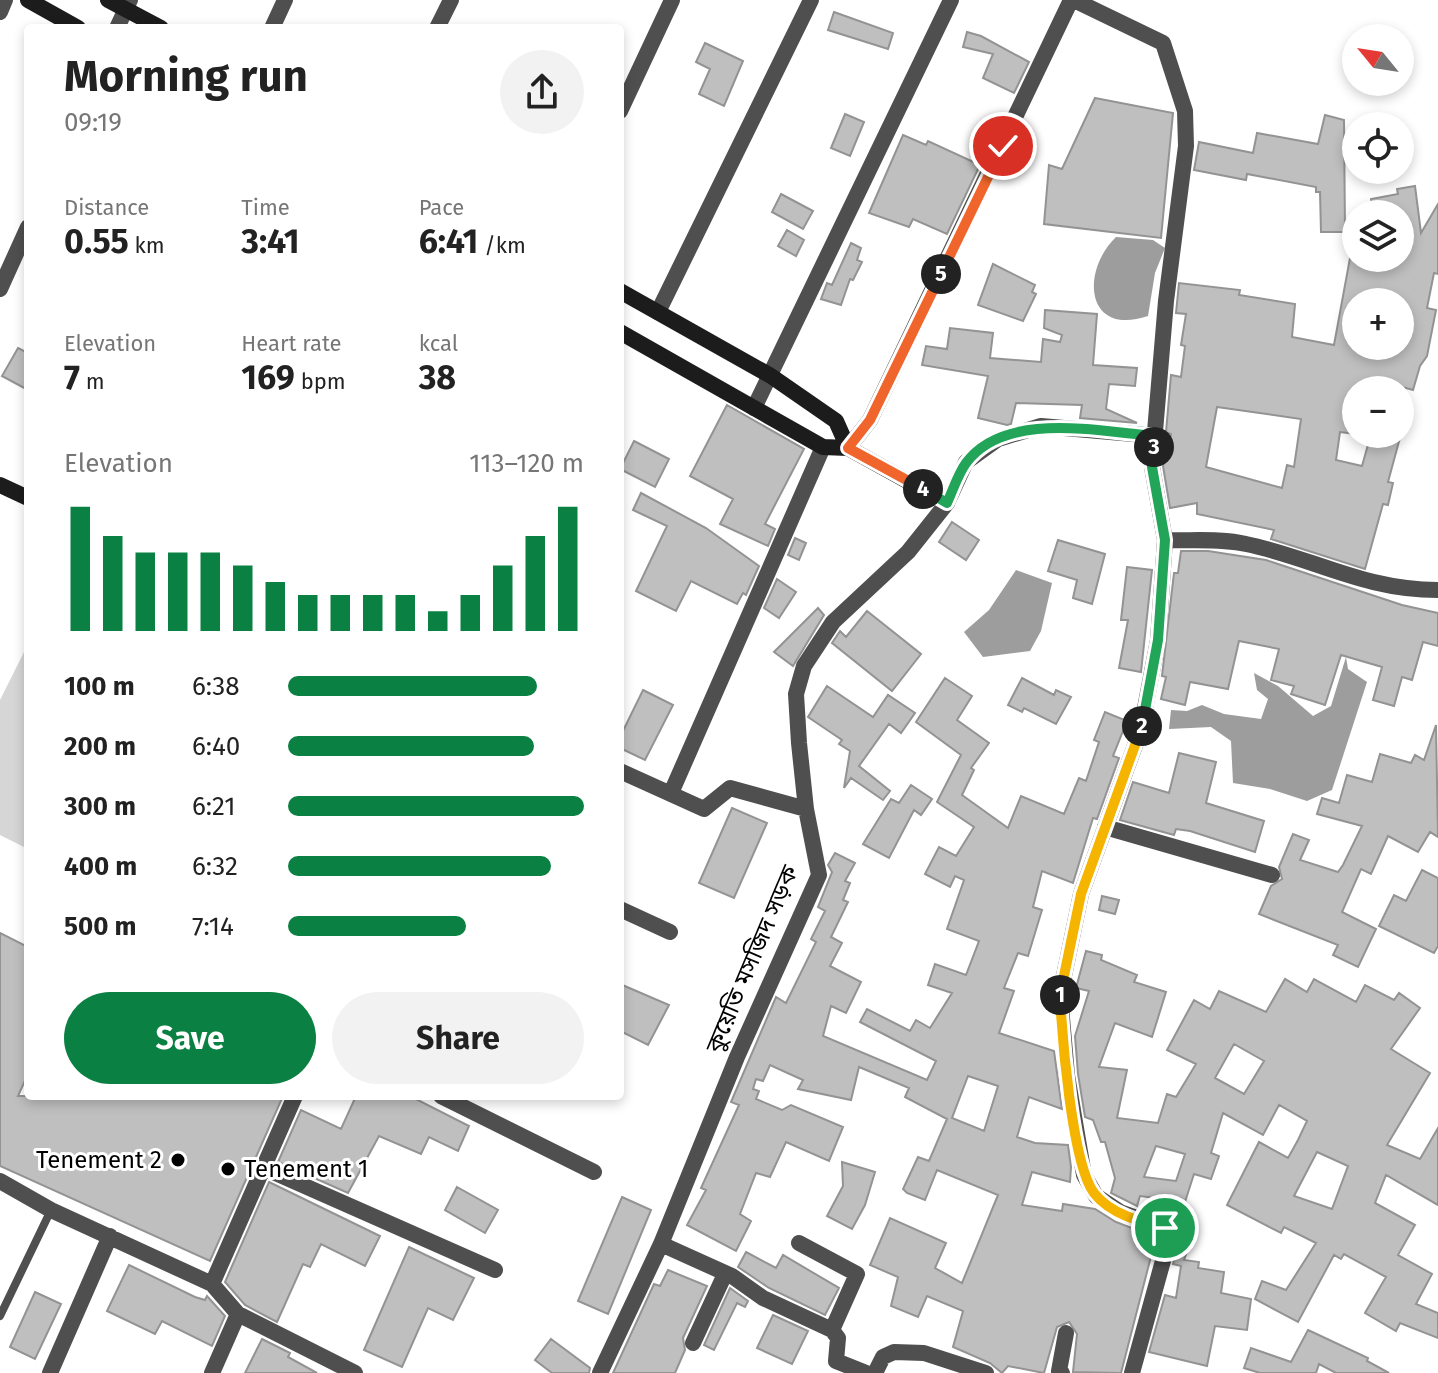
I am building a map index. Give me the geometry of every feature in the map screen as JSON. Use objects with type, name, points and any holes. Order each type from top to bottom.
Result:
[{"type":"street","points":[[0,12],[5,0]]},
{"type":"street","points":[[28,0],[71,24]]},
{"type":"street","points":[[108,0],[128,5],[155,24]]},
{"type":"street","points":[[274,24],[285,0]]},
{"type":"street","points":[[439,24],[451,0]]},
{"type":"street","points":[[624,102],[672,0]]},
{"type":"street","points":[[658,312],[811,0]]},
{"type":"street","points":[[754,408],[951,0]]},
{"type":"street","points":[[848,448],[870,420],[1072,0],[1163,43],[1185,111],[1186,146],[1166,301],[1152,467],[1165,540],[1158,640],[1148,704],[1075,917],[1060,1008],[1084,1175],[1096,1196],[1134,1220],[1165,1228],[1169,1239],[1132,1373]]},
{"type":"street","points":[[119,24],[128,5]]},
{"type":"street","points":[[0,289],[24,236]]},
{"type":"street","points":[[624,293],[771,376],[836,421],[848,448]]},
{"type":"street","points":[[624,334],[823,447],[848,448],[947,503]]},
{"type":"street","name":"কুয়েতি মসজিদ সড়ক","points":[[600,1373],[661,1244],[737,1057],[819,875],[806,809],[796,694],[804,666],[833,622],[908,552],[947,503],[966,462],[998,439],[1041,426],[1156,436]]},
{"type":"street","points":[[671,793],[823,447]]},
{"type":"street","points":[[0,485],[24,496]]},
{"type":"street","points":[[1165,540],[1245,543],[1354,579],[1411,590],[1438,590]]},
{"type":"street","points":[[624,773],[704,809],[730,788],[806,809]]},
{"type":"street","points":[[1105,827],[1272,875]]},
{"type":"street","points":[[624,911],[670,932]]},
{"type":"street","points":[[212,1284],[293,1100]]},
{"type":"street","points":[[449,1100],[594,1172]]},
{"type":"street","points":[[264,1168],[495,1270]]},
{"type":"street","points":[[0,1181],[51,1210],[212,1284],[238,1314],[355,1373]]},
{"type":"street","points":[[50,1373],[110,1236]]},
{"type":"street","points":[[799,1243],[857,1274],[832,1330]]},
{"type":"street","points":[[661,1244],[725,1274],[763,1298],[832,1330],[838,1338],[836,1361],[866,1373]]},
{"type":"street","points":[[693,1343],[725,1274]]},
{"type":"street","points":[[212,1373],[238,1314]]},
{"type":"street","points":[[1060,1372],[1066,1333]]},
{"type":"street","points":[[875,1373],[883,1357],[908,1351],[986,1373]]},
{"type":"lane","points":[[0,1316],[51,1210]]},
{"type":"shaded area","points":[[1116,237],[1153,240],[1165,248],[1155,273],[1148,316],[1127,320],[1112,317],[1101,309],[1095,298],[1097,267],[1104,251]]},
{"type":"shaded area","points":[[1016,570],[1052,583],[1041,631],[1030,651],[983,657],[964,632],[989,610]]},
{"type":"shaded area","points":[[24,652],[24,847],[0,835],[0,700]]},
{"type":"shaded area","points":[[1346,657],[1348,669],[1367,682],[1332,790],[1307,801],[1270,789],[1233,783],[1231,741],[1211,727],[1169,729],[1171,710],[1187,711],[1202,705],[1224,714],[1261,719],[1268,699],[1257,690],[1254,673],[1278,686],[1313,716],[1331,706]]},
{"type":"building","points":[[834,12],[893,33],[888,49],[828,30]]},
{"type":"building","points":[[967,32],[981,36],[1029,62],[1014,93],[983,78],[993,54],[963,47]]},
{"type":"building","points":[[705,43],[743,61],[724,106],[699,94],[710,69],[696,62]]},
{"type":"building","points":[[1095,98],[1173,113],[1161,238],[1044,224],[1049,165],[1062,169]]},
{"type":"building","points":[[845,114],[864,122],[850,156],[831,148]]},
{"type":"building","points":[[1325,115],[1342,119],[1345,200],[1342,200],[1342,232],[1321,232],[1320,192],[1316,192],[1316,187],[1247,174],[1246,180],[1194,170],[1199,142],[1253,153],[1257,133],[1318,144]]},
{"type":"building","points":[[903,135],[926,145],[928,141],[980,165],[947,234],[913,219],[909,227],[869,213]]},
{"type":"building","points":[[1415,186],[1421,233],[1438,204],[1438,274],[1434,273],[1427,308],[1436,310],[1427,356],[1420,366],[1414,387],[1414,376],[1342,376],[1342,432],[1336,460],[1362,466],[1367,448],[1397,448],[1388,482],[1393,483],[1388,505],[1383,504],[1365,569],[1271,539],[1274,530],[1197,514],[1197,503],[1170,508],[1163,466],[1171,434],[1166,432],[1171,375],[1181,377],[1185,346],[1181,345],[1186,314],[1176,313],[1179,283],[1240,290],[1239,295],[1295,304],[1292,337],[1334,345],[1342,302],[1342,360],[1414,360],[1414,288],[1344,288],[1347,272],[1414,272],[1414,200],[1371,200],[1398,194],[1397,189]],"holes":[[[1217,407],[1301,419],[1294,467],[1287,465],[1282,488],[1206,467]]]},
{"type":"building","points":[[781,194],[813,211],[803,229],[772,212]]},
{"type":"building","points":[[787,230],[804,240],[796,256],[778,246]]},
{"type":"building","points":[[851,243],[861,248],[857,260],[862,262],[853,280],[850,279],[841,305],[821,299],[827,283],[832,285]]},
{"type":"building","points":[[993,264],[1035,285],[1032,292],[1036,294],[1023,321],[978,305]]},
{"type":"building","points":[[1045,310],[1097,314],[1093,365],[1137,368],[1135,386],[1109,384],[1106,409],[1137,423],[1080,418],[1082,405],[1016,403],[1011,424],[1007,425],[978,418],[988,376],[922,365],[926,346],[947,349],[950,328],[993,333],[990,358],[1041,362],[1043,339],[1060,342],[1062,335],[1044,328]]},
{"type":"building","points":[[18,348],[24,351],[24,388],[2,376]]},
{"type":"building","points":[[727,405],[804,449],[765,524],[775,529],[768,546],[720,524],[733,499],[690,476]]},
{"type":"building","points":[[634,441],[669,459],[655,487],[624,471],[624,461]]},
{"type":"building","points":[[641,493],[706,528],[759,566],[746,595],[743,593],[737,604],[691,581],[676,611],[636,591],[667,526],[633,510]]},
{"type":"building","points":[[952,522],[979,540],[966,560],[939,542]]},
{"type":"building","points":[[795,538],[806,543],[799,560],[788,555]]},
{"type":"building","points":[[1058,540],[1105,554],[1092,604],[1073,598],[1077,580],[1048,571]]},
{"type":"building","points":[[1181,551],[1208,551],[1266,560],[1402,605],[1438,613],[1438,646],[1423,642],[1412,680],[1402,677],[1394,706],[1373,700],[1382,667],[1341,655],[1325,705],[1291,694],[1294,686],[1271,680],[1279,649],[1239,641],[1228,689],[1190,682],[1185,705],[1161,699],[1166,677],[1162,676],[1174,573],[1178,573]]},
{"type":"building","points":[[1127,567],[1152,570],[1141,672],[1119,668],[1128,620],[1121,620]]},
{"type":"building","points":[[777,579],[796,592],[779,618],[764,608]]},
{"type":"building","points":[[818,608],[824,615],[793,666],[774,652]]},
{"type":"building","points":[[867,611],[921,654],[892,691],[832,643],[840,631],[846,637]]},
{"type":"building","points":[[945,678],[972,696],[957,720],[989,743],[971,768],[974,770],[962,795],[1008,828],[1021,796],[1064,814],[1079,778],[1086,781],[1099,742],[1094,740],[1105,712],[1127,721],[1113,756],[1119,758],[1097,819],[1093,818],[1073,883],[1042,871],[1033,907],[1042,910],[1028,956],[1018,953],[1004,988],[1014,991],[999,1033],[1054,1051],[1062,1109],[1029,1097],[1017,1137],[1035,1143],[1068,1145],[1071,1167],[1070,1182],[1032,1172],[1022,1205],[1062,1211],[1063,1204],[1095,1209],[1116,1222],[1156,1237],[1121,1373],[1073,1372],[1077,1334],[1069,1322],[1057,1327],[1044,1373],[1008,1366],[1002,1373],[990,1363],[953,1347],[963,1311],[927,1296],[918,1317],[891,1306],[898,1277],[870,1265],[890,1218],[946,1243],[935,1268],[962,1283],[998,1195],[937,1170],[925,1200],[907,1193],[903,1189],[918,1157],[929,1161],[947,1119],[905,1097],[909,1088],[859,1067],[851,1100],[798,1089],[803,1080],[770,1065],[763,1081],[756,1079],[753,1089],[759,1091],[756,1099],[782,1110],[791,1105],[843,1127],[829,1161],[786,1142],[770,1177],[756,1173],[740,1214],[751,1221],[736,1251],[687,1225],[706,1190],[701,1188],[739,1105],[731,1102],[776,997],[786,1003],[816,942],[811,939],[825,911],[818,907],[832,872],[828,865],[835,853],[855,863],[845,881],[850,883],[843,900],[848,902],[831,937],[842,943],[830,966],[861,982],[846,1013],[831,1006],[823,1036],[927,1080],[936,1061],[860,1022],[867,1009],[910,1031],[916,1020],[930,1028],[952,993],[928,985],[935,964],[966,975],[979,941],[947,929],[964,880],[955,876],[950,887],[925,874],[939,847],[956,856],[974,827],[937,802],[961,755],[916,722]],"holes":[[[968,1076],[998,1086],[984,1131],[952,1118]]]},
{"type":"building","points":[[1022,678],[1054,695],[1056,690],[1071,697],[1056,724],[1024,708],[1022,712],[1008,705]]},
{"type":"building","points":[[827,686],[873,717],[888,695],[915,713],[901,733],[889,724],[859,766],[890,791],[883,800],[851,778],[844,788],[850,751],[839,744],[842,740],[808,717]]},
{"type":"building","points":[[643,690],[673,705],[645,760],[624,750],[624,729]]},
{"type":"building","points":[[1436,725],[1438,837],[1430,832],[1418,852],[1388,836],[1371,874],[1361,869],[1342,912],[1376,929],[1358,967],[1333,955],[1338,945],[1259,914],[1271,886],[1282,879],[1279,867],[1293,834],[1309,840],[1300,860],[1338,872],[1343,865],[1362,826],[1317,814],[1322,798],[1339,803],[1347,775],[1372,782],[1380,754],[1411,763],[1415,755],[1424,760]]},
{"type":"building","points":[[1179,753],[1216,762],[1206,803],[1264,821],[1255,852],[1190,831],[1176,829],[1174,835],[1120,820],[1133,782],[1169,793]]},
{"type":"building","points":[[911,785],[932,799],[921,815],[914,810],[889,858],[863,844],[891,799],[899,803]]},
{"type":"building","points":[[732,808],[767,823],[734,898],[699,883]]},
{"type":"building","points":[[1422,870],[1438,878],[1438,946],[1434,953],[1379,926],[1394,895],[1406,901]]},
{"type":"building","points":[[1102,896],[1119,900],[1115,914],[1099,910]]},
{"type":"building","points":[[0,933],[24,945],[24,1083],[18,1096],[24,1096],[24,1100],[281,1100],[210,1261],[0,1166]]},
{"type":"building","points":[[1086,951],[1102,955],[1101,960],[1137,975],[1134,982],[1166,992],[1152,1037],[1115,1023],[1099,1067],[1127,1070],[1117,1118],[1158,1123],[1167,1094],[1176,1097],[1196,1064],[1167,1050],[1194,1000],[1210,1009],[1219,991],[1266,1012],[1285,979],[1307,992],[1314,979],[1356,1002],[1365,985],[1394,1000],[1399,993],[1420,1008],[1391,1049],[1430,1073],[1387,1145],[1420,1159],[1438,1128],[1438,1205],[1386,1175],[1375,1203],[1415,1225],[1398,1255],[1432,1274],[1416,1304],[1438,1313],[1438,1338],[1400,1323],[1396,1331],[1365,1313],[1386,1277],[1344,1254],[1341,1259],[1334,1255],[1298,1322],[1255,1299],[1262,1281],[1286,1290],[1316,1243],[1284,1227],[1281,1233],[1227,1205],[1259,1142],[1288,1158],[1298,1140],[1307,1121],[1279,1105],[1263,1135],[1223,1113],[1211,1153],[1219,1156],[1211,1179],[1194,1174],[1185,1202],[1140,1196],[1137,1206],[1111,1193],[1115,1178],[1105,1142],[1101,1142],[1093,1120],[1085,1117],[1075,1036],[1089,991],[1076,988]],"holes":[[[1234,1044],[1264,1061],[1244,1094],[1215,1078]],[[1156,1146],[1185,1154],[1176,1181],[1144,1177]],[[1317,1152],[1348,1166],[1332,1209],[1294,1196]]]},
{"type":"building","points":[[624,986],[669,1005],[648,1045],[624,1033]]},
{"type":"building","points":[[354,1100],[418,1100],[469,1126],[458,1151],[429,1137],[421,1154],[379,1136],[348,1193],[278,1162],[301,1110],[341,1129]]},
{"type":"building","points":[[842,1162],[875,1172],[865,1205],[852,1229],[827,1216],[843,1186]]},
{"type":"building","points":[[269,1182],[380,1236],[365,1266],[321,1244],[310,1267],[303,1264],[277,1322],[245,1305],[225,1282]]},
{"type":"building","points":[[457,1187],[498,1210],[485,1233],[445,1210]]},
{"type":"building","points":[[622,1197],[651,1210],[608,1314],[578,1301]]},
{"type":"building","points":[[1180,1237],[1191,1240],[1184,1260],[1199,1262],[1198,1268],[1224,1272],[1221,1293],[1251,1299],[1247,1330],[1215,1326],[1207,1366],[1149,1352],[1165,1295],[1176,1298],[1181,1266],[1173,1264]]},
{"type":"building","points":[[409,1247],[474,1278],[453,1320],[428,1308],[402,1367],[364,1350]]},
{"type":"building","points":[[746,1252],[776,1268],[783,1255],[839,1288],[825,1315],[769,1288],[738,1267]]},
{"type":"building","points":[[129,1265],[195,1297],[205,1300],[207,1296],[225,1316],[212,1346],[162,1321],[155,1334],[107,1311]]},
{"type":"building","points":[[668,1270],[707,1286],[683,1338],[685,1350],[675,1373],[613,1373],[654,1284],[660,1286]]},
{"type":"building","points":[[730,1288],[748,1301],[745,1307],[737,1303],[714,1350],[704,1345]]},
{"type":"building","points":[[35,1292],[61,1304],[35,1359],[10,1347]]},
{"type":"building","points":[[773,1315],[808,1331],[792,1364],[757,1348]]},
{"type":"building","points":[[1308,1330],[1368,1358],[1367,1361],[1389,1373],[1336,1373],[1319,1364],[1316,1373],[1260,1373],[1244,1368],[1251,1348],[1291,1362]]},
{"type":"building","points":[[262,1339],[290,1353],[288,1357],[317,1373],[245,1373]]},
{"type":"building","points":[[551,1339],[590,1368],[589,1373],[552,1373],[535,1360]]},
{"type":"place","name":"Tenement 2","points":[[178,1160]]},
{"type":"place","name":"Tenement 1","points":[[228,1169]]},
{"type":"route","points":[[1003,146],[870,420],[848,448],[947,503],[966,462],[998,439],[1041,426],[1156,436],[1152,467],[1165,540],[1158,640],[1148,704],[1081,894],[1060,995],[1067,1075],[1084,1175],[1096,1196],[1120,1212],[1134,1220],[1165,1228]]}]
